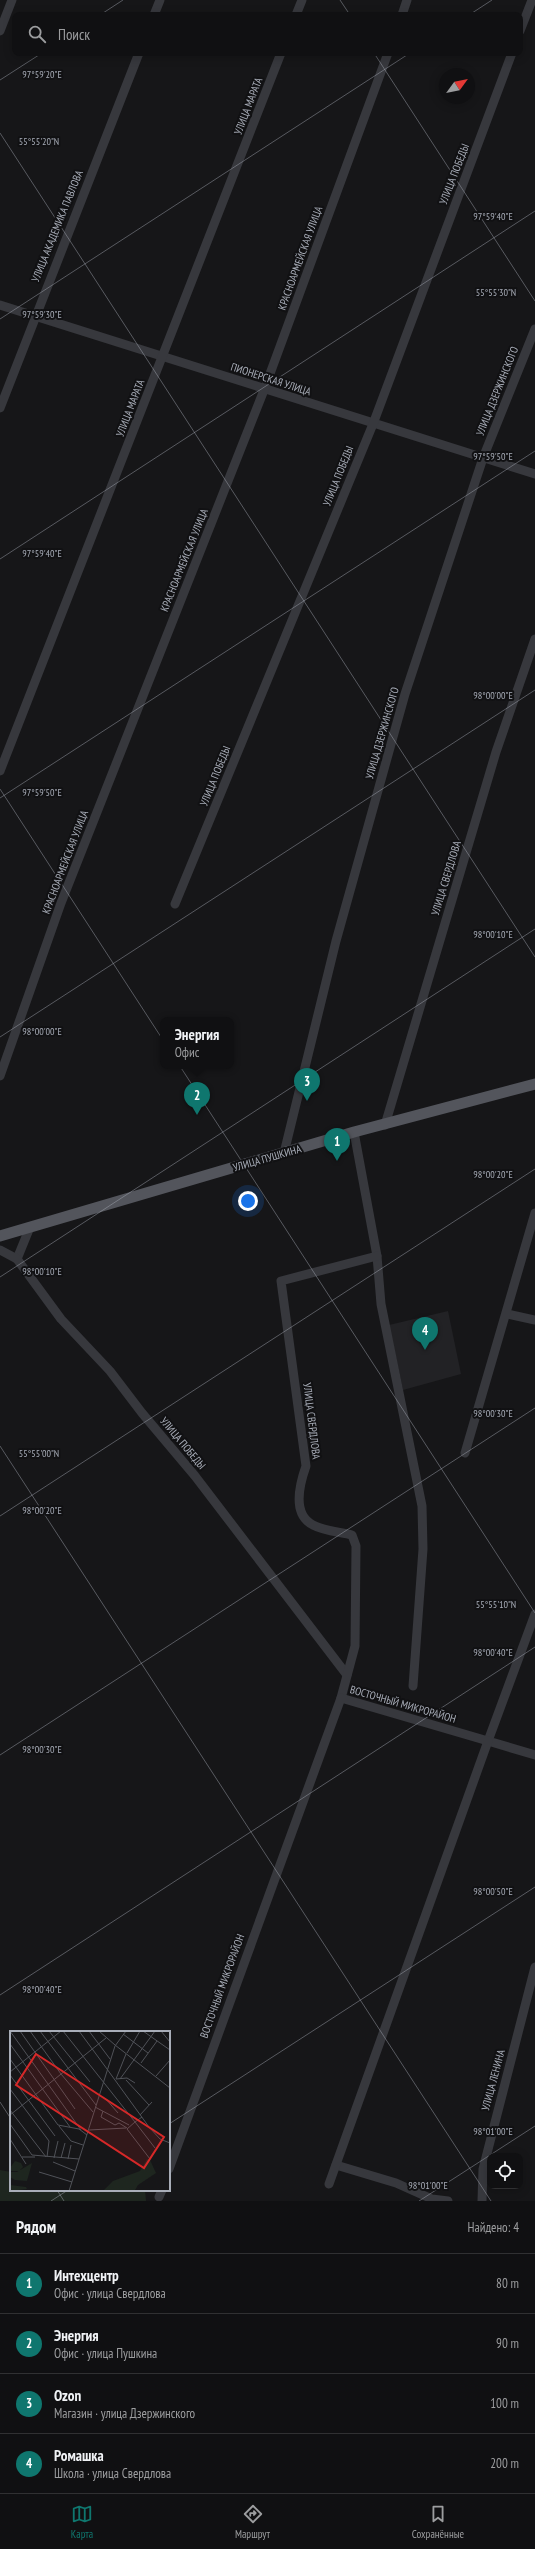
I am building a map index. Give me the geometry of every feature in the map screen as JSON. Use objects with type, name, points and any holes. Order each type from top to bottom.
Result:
[{"type":"main road","name":"УЛИЦА ПУШКИНА","points":[[0,1236],[354,1132],[535,1084]]},
{"type":"street","points":[[0,31],[12,0]]},
{"type":"street","points":[[155,12],[160,0]]},
{"type":"street","points":[[297,12],[302,0]]},
{"type":"street","points":[[403,12],[407,0]]},
{"type":"street","points":[[523,23],[532,0]]},
{"type":"street","name":"УЛИЦА АКАДЕМИКА ПАВЛОВА","points":[[0,408],[34,316],[138,56]]},
{"type":"street","name":"УЛИЦА МАРАТА","points":[[0,771],[281,56]]},
{"type":"street","name":"КРАСНОАРМЕЙСКАЯ УЛИЦА","points":[[0,1076],[62,903],[264,390],[387,56]]},
{"type":"street","name":"УЛИЦА ПОБЕДЫ","points":[[175,904],[373,424],[511,56]]},
{"type":"street","name":"ПИОНЕРСКАЯ УЛИЦА","points":[[0,305],[264,390],[535,474]]},
{"type":"street","name":"УЛИЦА ДЗЕРЖИНСКОГО","points":[[284,1153],[336,941],[406,694],[483,458],[535,329]]},
{"type":"street","name":"УЛИЦА СВЕРДЛОВА","points":[[385,1125],[496,752],[535,640]]},
{"type":"street","points":[[354,1132],[377,1256],[381,1304],[422,1506],[423,1549],[412,1686]]},
{"type":"street","points":[[465,1453],[507,1314],[535,1214]]},
{"type":"street","points":[[0,1250],[17,1259],[30,1227]]},
{"type":"street","name":"УЛИЦА СВЕРДЛОВА","points":[[341,1698],[355,1646],[356,1546],[352,1535],[311,1524],[302,1512],[298,1488],[306,1466],[281,1281],[377,1256]]},
{"type":"street","name":"УЛИЦА ПОБЕДЫ","points":[[17,1259],[61,1320],[110,1370],[142,1414],[195,1476],[347,1675]]},
{"type":"street","points":[[507,1314],[535,1320]]},
{"type":"street","points":[[329,2184],[535,1614]]},
{"type":"street","name":"ВОСТОЧНЫЙ МИКРОРАЙОН","points":[[170,2166],[341,1698],[535,1755]]},
{"type":"street","name":"УЛИЦА ЛЕНИНА","points":[[482,2201],[483,2169],[535,1967]]},
{"type":"street","points":[[336,2165],[396,2183],[432,2199],[448,2201]]},
{"type":"shaded area","points":[[448,1311],[461,1374],[403,1390],[389,1325]]},
{"type":"shaded area","points":[[0,2170],[10,2172],[10,2191],[145,2191],[146,2201],[0,2201]]},
{"type":"place","name":"Ozon","points":[[307,1101]]},
{"type":"place","name":"Энергия","points":[[197,1115]]},
{"type":"place","name":"Интехцентр","points":[[337,1161]]},
{"type":"place","name":"Ромашка","points":[[425,1350]]}]
